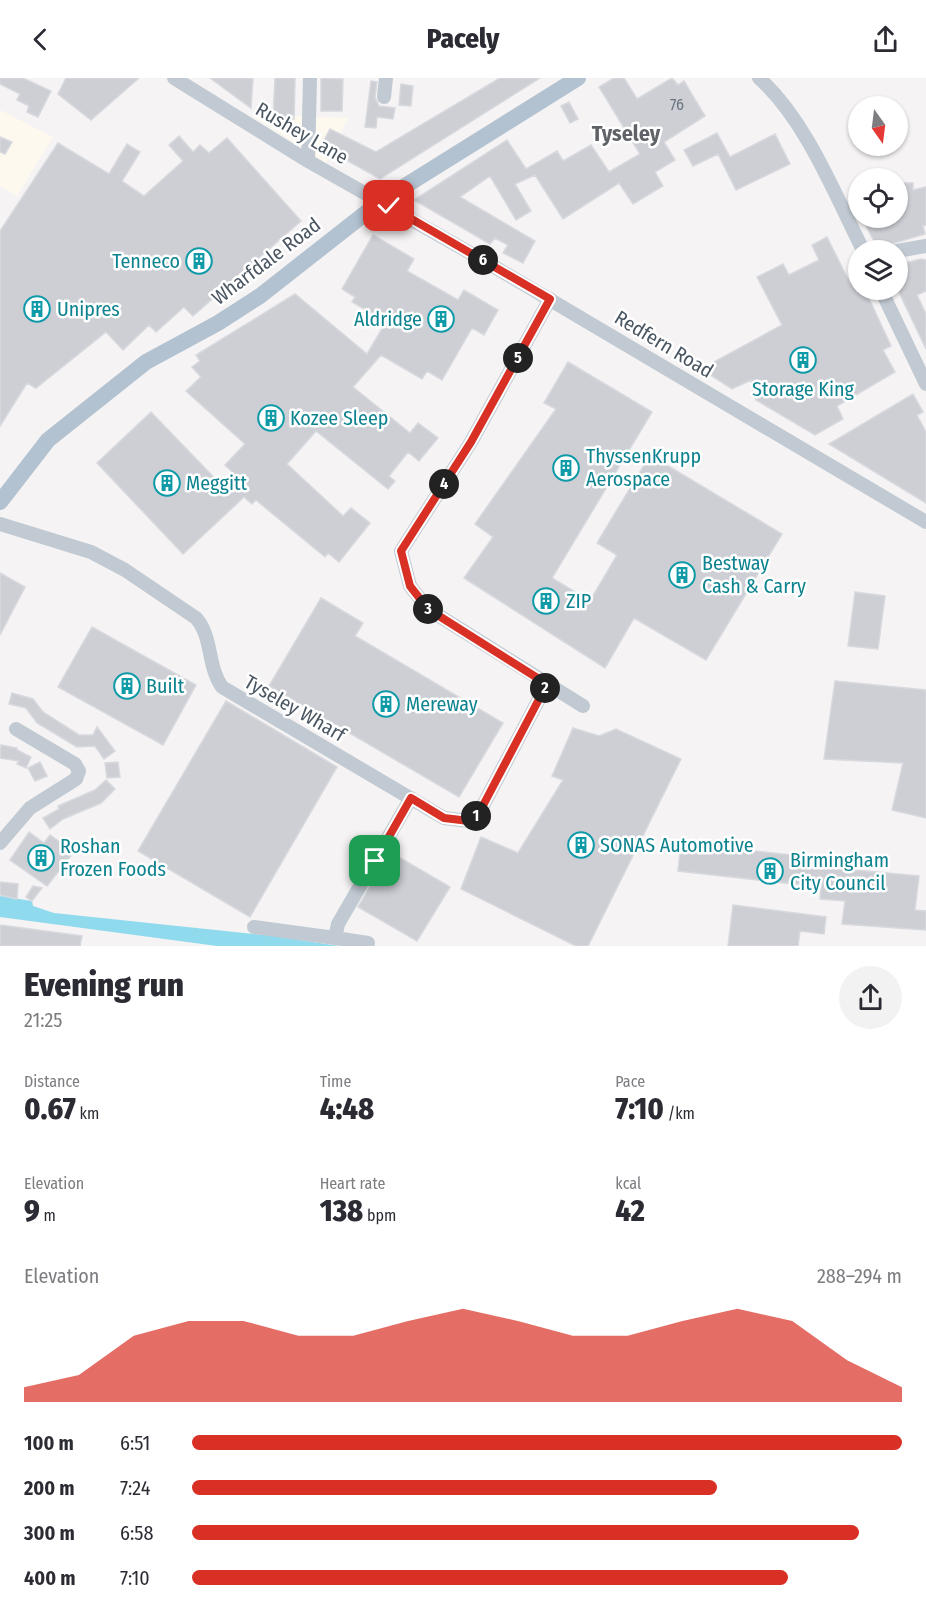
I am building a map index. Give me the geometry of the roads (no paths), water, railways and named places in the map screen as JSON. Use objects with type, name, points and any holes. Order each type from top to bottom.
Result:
[{"type":"main road","name":"Wharfdale Road","points":[[0,502],[48,441],[76,415],[146,362],[260,296],[381,201],[578,78]]},
{"type":"street","name":"Rushey Lane","points":[[174,78],[308,160],[381,201]]},
{"type":"street","points":[[308,160],[310,78]]},
{"type":"street","points":[[384,97],[386,78]]},
{"type":"street","points":[[759,78],[774,91],[804,136],[858,240]]},
{"type":"street","name":"Redfern Road","points":[[381,201],[926,522]]},
{"type":"street","points":[[908,249],[926,246]]},
{"type":"street","points":[[550,299],[471,442],[401,551],[410,586],[428,609],[583,706]]},
{"type":"street","points":[[886,300],[926,384]]},
{"type":"street","name":"Tyseley Wharf","points":[[0,524],[91,552],[125,570],[196,618],[203,626],[213,672],[222,687],[451,820],[469,821],[478,815],[547,684]]},
{"type":"street","points":[[0,843],[30,808],[76,779],[79,771],[75,764],[16,729]]},
{"type":"street","points":[[335,938],[338,924],[411,798]]},
{"type":"street","points":[[254,927],[368,943]]},
{"type":"water","points":[[0,896],[32,901],[33,906],[54,913],[273,936],[339,946],[217,946],[0,917]]},
{"type":"place","name":"Tenneco","points":[[199,261]]},
{"type":"place","name":"Unipres","points":[[37,309]]},
{"type":"place","name":"Aldridge","points":[[441,319]]},
{"type":"place","name":"Storage King","points":[[803,360]]},
{"type":"place","name":"Kozee Sleep","points":[[271,418]]},
{"type":"place","name":"ThyssenKrupp Aerospace","points":[[566,468]]},
{"type":"place","name":"Meggitt","points":[[167,483]]},
{"type":"place","name":"Bestway Cash & Carry","points":[[682,575]]},
{"type":"place","name":"ZIP","points":[[546,601]]},
{"type":"place","name":"Built","points":[[127,686]]},
{"type":"place","name":"Mereway","points":[[386,704]]},
{"type":"place","name":"SONAS Automotive","points":[[581,845]]},
{"type":"place","name":"Roshan Frozen Foods","points":[[41,858]]},
{"type":"place","name":"Birmingham City Council","points":[[770,871]]},
{"type":"district","name":"Tyseley","points":[[626,133]]}]
